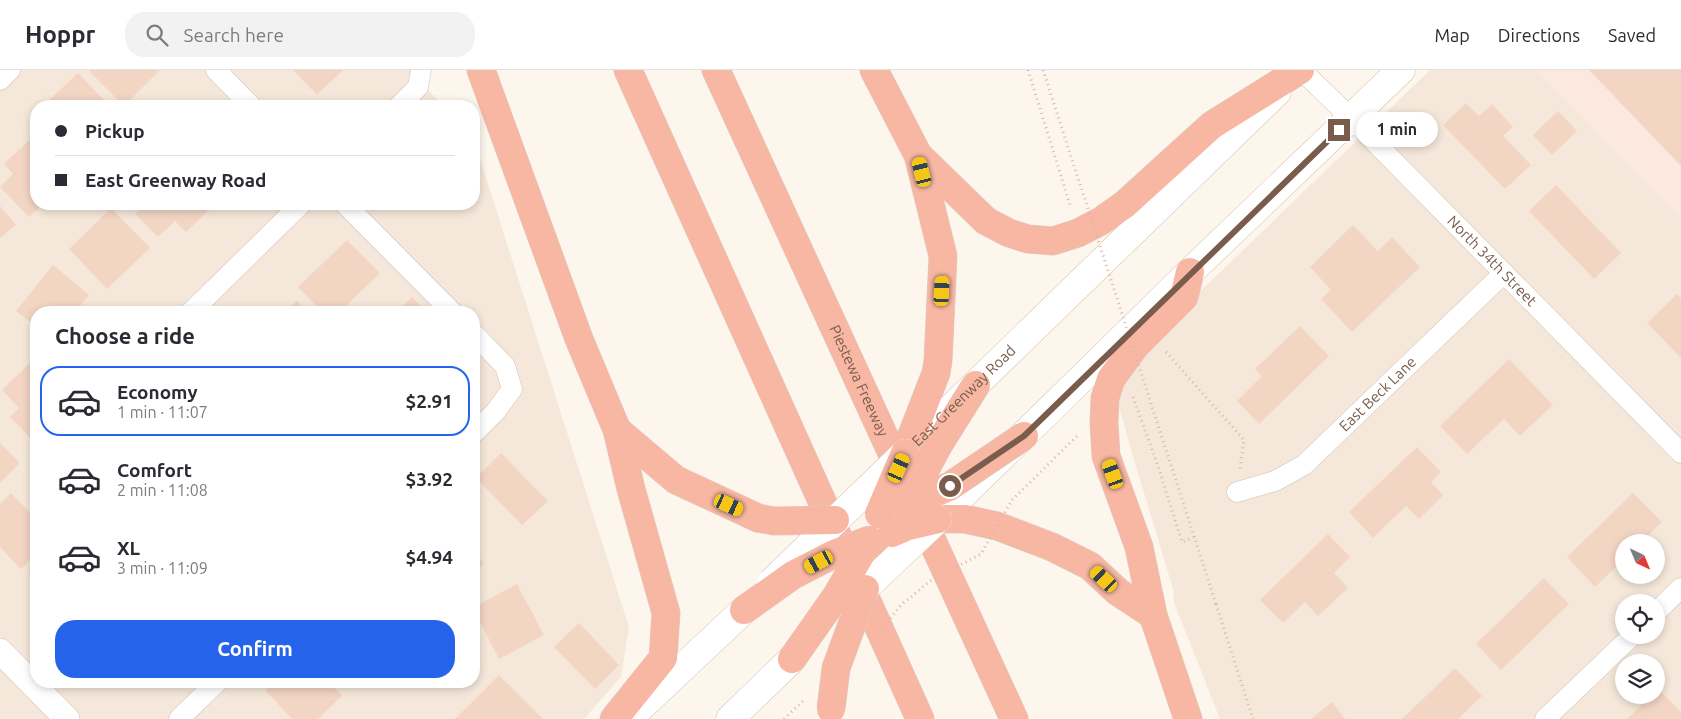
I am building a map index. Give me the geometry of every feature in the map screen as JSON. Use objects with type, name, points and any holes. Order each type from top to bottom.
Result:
[{"type":"highway","points":[[481,70],[579,339],[617,430],[630,489],[666,613],[663,658],[614,719]]},
{"type":"highway","points":[[628,70],[920,719]]},
{"type":"highway","name":"Piestewa Freeway","points":[[716,70],[1014,719]]},
{"type":"highway","points":[[830,714],[836,668],[864,589],[880,529],[905,453],[936,373],[938,361],[943,256],[918,155],[874,70]]},
{"type":"highway","points":[[918,155],[986,221],[1009,233],[1028,239],[1054,241],[1078,233],[1117,210],[1212,125],[1300,70]]},
{"type":"highway","points":[[1188,719],[1153,615],[1139,547],[1106,456],[1104,423],[1105,398],[1111,379],[1136,345],[1184,297],[1190,272]]},
{"type":"highway","points":[[792,659],[880,529],[907,504],[939,444],[976,385]]},
{"type":"highway","points":[[617,430],[676,480],[758,518],[774,521],[835,520],[880,529],[908,526],[938,519],[965,520],[997,526],[1052,547],[1090,566],[1118,592],[1153,615]]},
{"type":"highway","points":[[907,504],[950,486],[1024,436]]},
{"type":"highway","points":[[744,610],[793,575],[880,529]]},
{"type":"main road","name":"East Greenway Road","points":[[628,719],[744,610],[1300,70]]},
{"type":"main road","points":[[730,719],[1024,436],[1190,272],[1402,70]]},
{"type":"street","points":[[0,80],[10,70]]},
{"type":"street","points":[[216,70],[245,100]]},
{"type":"street","name":"North 34th Street","points":[[1300,70],[1351,118],[1681,453]]},
{"type":"street","points":[[403,100],[419,78]]},
{"type":"street","points":[[197,306],[295,210]]},
{"type":"street","points":[[351,210],[446,306]]},
{"type":"street","name":"East Beck Lane","points":[[1237,492],[1275,481],[1304,465],[1504,273]]},
{"type":"street","points":[[480,340],[505,366],[512,389],[496,411],[480,427]]},
{"type":"street","points":[[1665,603],[1681,588]]},
{"type":"street","points":[[1545,719],[1624,644]]},
{"type":"street","points":[[0,651],[30,681]]},
{"type":"street","points":[[36,688],[67,719]]},
{"type":"street","points":[[179,719],[211,688]]},
{"type":"path","points":[[1028,70],[1071,209]]},
{"type":"path","points":[[1043,70],[1254,719]]},
{"type":"path","points":[[1162,348],[1244,440],[1237,492]]},
{"type":"path","points":[[1134,370],[1142,358]]},
{"type":"path","points":[[1133,395],[1182,542],[1194,537]]},
{"type":"path","points":[[874,640],[901,604],[930,581],[981,554],[1012,500],[1089,423],[1104,423]]},
{"type":"path","points":[[784,719],[836,668]]},
{"type":"shaded area","points":[[0,70],[410,70],[438,100],[30,100],[30,210],[480,210],[480,159],[629,627],[621,677],[584,719],[0,719]]},
{"type":"shaded area","points":[[1430,70],[1536,70],[1681,217],[1681,719],[1220,719],[1173,600],[1174,592],[1113,385],[1158,332]]},
{"type":"shaded area","points":[[1536,70],[1681,70],[1681,217]]},
{"type":"building","points":[[91,70],[160,70],[130,100],[118,100],[90,72]]},
{"type":"building","points":[[293,70],[343,70],[317,95]]},
{"type":"building","points":[[1589,70],[1681,70],[1681,166]]},
{"type":"building","points":[[78,73],[104,100],[49,100]]},
{"type":"building","points":[[1466,103],[1479,116],[1492,104],[1513,127],[1503,136],[1531,165],[1505,189],[1443,125]]},
{"type":"building","points":[[1558,111],[1577,131],[1552,155],[1533,135]]},
{"type":"building","points":[[29,140],[30,210],[37,210],[29,217],[0,187],[13,174],[4,164]]},
{"type":"building","points":[[1556,185],[1621,253],[1594,279],[1529,211]]},
{"type":"building","points":[[0,206],[16,225],[0,238]]},
{"type":"building","points":[[109,210],[113,210],[150,248],[107,289],[69,249]]},
{"type":"building","points":[[139,210],[209,210],[186,232],[175,221],[158,237],[135,214]]},
{"type":"building","points":[[1353,225],[1378,251],[1392,237],[1420,267],[1352,332],[1321,299],[1331,290],[1310,267]]},
{"type":"building","points":[[347,240],[380,273],[346,306],[316,306],[298,287]]},
{"type":"building","points":[[53,265],[89,295],[80,306],[30,306],[30,322],[16,311]]},
{"type":"building","points":[[1677,294],[1681,298],[1681,358],[1647,323]]},
{"type":"building","points":[[412,297],[420,306],[402,306]]},
{"type":"building","points":[[297,301],[302,306],[292,306]]},
{"type":"building","points":[[1300,326],[1329,356],[1259,424],[1237,401],[1262,376],[1255,369]]},
{"type":"building","points":[[1509,359],[1553,405],[1520,436],[1504,419],[1467,454],[1440,426]]},
{"type":"building","points":[[30,363],[30,438],[10,417],[19,408],[2,390]]},
{"type":"building","points":[[0,443],[20,463],[0,483]]},
{"type":"building","points":[[1417,447],[1441,472],[1431,482],[1443,495],[1419,519],[1406,506],[1373,538],[1349,512]]},
{"type":"building","points":[[501,453],[548,501],[522,525],[480,482],[480,474]]},
{"type":"building","points":[[11,493],[30,513],[30,560],[21,569],[0,547],[0,504]]},
{"type":"building","points":[[1633,493],[1662,522],[1649,534],[1615,534],[1615,568],[1595,587],[1567,557]]},
{"type":"building","points":[[1328,534],[1350,557],[1334,573],[1348,588],[1318,616],[1305,602],[1283,623],[1260,600]]},
{"type":"building","points":[[1544,578],[1569,604],[1501,670],[1476,644]]},
{"type":"building","points":[[517,584],[544,635],[499,659],[480,622],[480,604]]},
{"type":"building","points":[[579,623],[619,665],[595,689],[554,647]]},
{"type":"building","points":[[1455,668],[1482,696],[1458,719],[1402,719]]},
{"type":"building","points":[[499,675],[541,719],[455,719]]},
{"type":"building","points":[[267,688],[335,688],[342,696],[318,719],[292,719],[265,690]]},
{"type":"building","points":[[1665,696],[1681,712],[1681,719],[1627,719],[1642,704],[1665,704]]},
{"type":"building","points":[[1332,702],[1345,719],[1311,719]]},
{"type":"route","points":[[950,486],[1024,436],[1190,272],[1339,130]]}]
